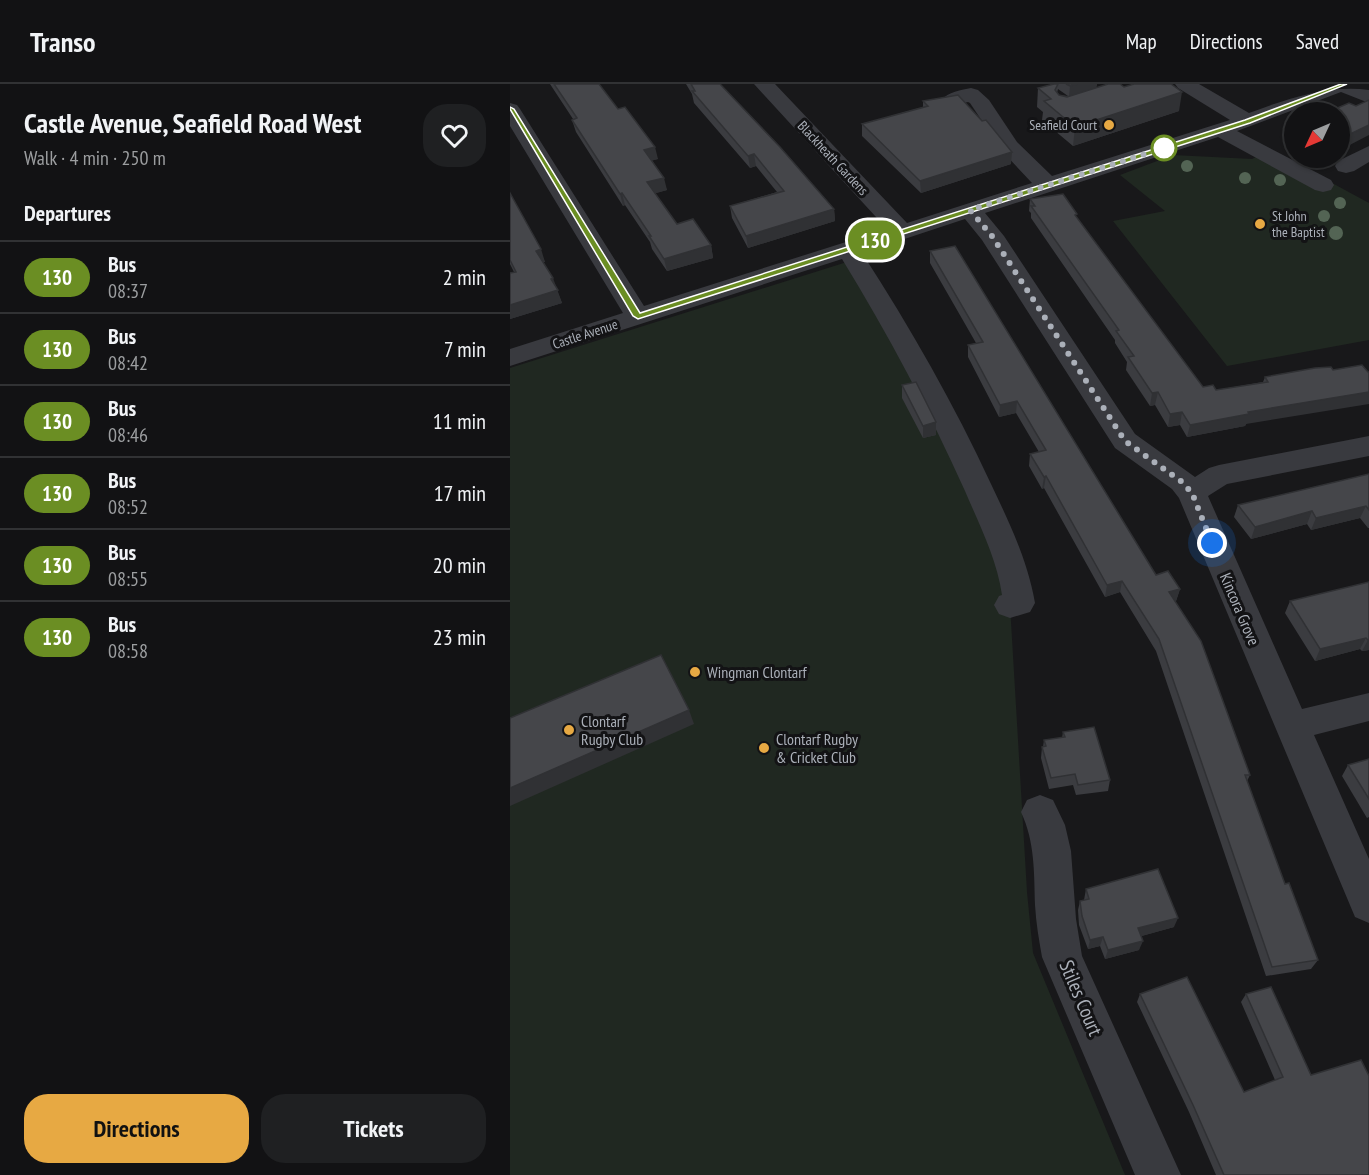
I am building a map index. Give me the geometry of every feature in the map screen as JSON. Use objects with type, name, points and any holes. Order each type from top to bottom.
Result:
[{"type":"street","name":"Blackheath Gardens","points":[[764,84],[903,232]]},
{"type":"street","points":[[1185,84],[1247,121]]},
{"type":"street","name":"Castle Avenue","points":[[510,358],[638,316],[792,273],[847,249],[1247,121],[1335,85]]},
{"type":"street","points":[[1335,85],[1369,97]]},
{"type":"street","points":[[952,100],[971,94],[981,102],[995,120],[1005,141],[1048,185]]},
{"type":"street","points":[[510,109],[638,316]]},
{"type":"street","points":[[1220,130],[1323,185]]},
{"type":"street","points":[[1350,164],[1369,153]]},
{"type":"street","name":"Kincora Grove","points":[[970,210],[992,236],[1125,441],[1182,482],[1192,493],[1369,904]]},
{"type":"street","points":[[847,249],[889,313],[968,465],[1011,562],[1017,582],[1019,603],[1010,605]]},
{"type":"street","points":[[1192,493],[1219,475],[1369,446]]},
{"type":"street","points":[[1292,726],[1369,707]]},
{"type":"street","name":"Stiles Court","points":[[1040,812],[1048,826],[1052,841],[1056,920],[1062,957],[1158,1175]]},
{"type":"shaded area","points":[[1271,150],[1284,157],[1284,168],[1304,168],[1369,203],[1369,340],[1227,366],[1113,221],[1165,211],[1120,175],[1173,155],[1252,159]]},
{"type":"shaded area","name":"Clontarf Rugby & Cricket Club","points":[[847,262],[883,319],[1004,559],[1010,605],[1027,892],[1033,953],[1125,1175],[510,1175],[510,368]]},
{"type":"building","points":[[554,84],[599,84],[618,109],[625,107],[655,147],[644,150],[664,178],[647,182],[677,224],[693,219],[711,245],[664,259],[649,236],[651,236],[622,193],[620,194],[572,120],[577,118]]},
{"type":"building","points":[[691,84],[720,84],[780,147],[834,209],[746,236],[730,206],[784,191],[754,154],[748,156],[692,91],[695,91]]},
{"type":"building","points":[[1058,84],[1055,90],[1059,95],[1067,97],[1108,84],[1120,84],[1124,87],[1134,84],[1171,84],[1182,92],[1075,127],[1044,101],[1051,99],[1038,88]]},
{"type":"building","points":[[958,95],[982,121],[986,120],[1012,152],[920,181],[862,124],[928,106],[923,101]]},
{"type":"building","points":[[1369,100],[1369,125],[1350,134],[1350,103],[1356,106]]},
{"type":"building","points":[[510,193],[541,249],[536,251],[558,290],[510,305],[510,273],[516,272],[510,260]]},
{"type":"building","points":[[1063,194],[1077,214],[1075,215],[1203,387],[1213,385],[1216,390],[1268,382],[1265,377],[1315,368],[1331,367],[1333,370],[1362,365],[1369,372],[1369,392],[1248,412],[1249,414],[1190,425],[1182,412],[1170,414],[1158,392],[1152,393],[1128,357],[1134,356],[1116,331],[1119,330],[1031,206],[1035,206],[1030,199]]},
{"type":"building","points":[[955,246],[1156,575],[1168,571],[1180,589],[1169,592],[1201,641],[1250,775],[1245,775],[1285,884],[1289,883],[1318,960],[1272,967],[1159,639],[1122,581],[1107,585],[1046,476],[1044,477],[1030,454],[1046,450],[1017,401],[1000,405],[968,345],[983,342],[930,251]]},
{"type":"building","points":[[916,382],[936,422],[923,426],[902,385]]},
{"type":"building","points":[[1369,474],[1369,510],[1366,506],[1316,518],[1312,511],[1255,527],[1238,505]]},
{"type":"building","points":[[1369,582],[1369,639],[1320,649],[1290,601]]},
{"type":"building","points":[[661,655],[689,710],[510,788],[510,718]]},
{"type":"building","points":[[1094,727],[1110,780],[1078,785],[1075,774],[1051,778],[1042,747],[1046,746],[1044,740],[1065,737],[1063,732]]},
{"type":"building","points":[[1369,759],[1369,799],[1348,765]]},
{"type":"building","points":[[1158,869],[1178,918],[1138,928],[1143,941],[1108,950],[1103,937],[1090,940],[1080,901],[1089,899],[1086,889]]},
{"type":"building","points":[[1187,977],[1244,1092],[1283,1077],[1246,994],[1271,987],[1311,1075],[1361,1060],[1369,1076],[1369,1175],[1224,1175],[1140,994]]},
{"type":"bus line","name":"130","points":[[510,109],[638,316],[1247,121],[1343,84]]},
{"type":"place","name":"Seafield Court","points":[[1109,125]]},
{"type":"place","name":"St John the Baptist","points":[[1260,224]]},
{"type":"place","name":"Wingman Clontarf","points":[[695,672]]},
{"type":"place","name":"Clontarf Rugby Club","points":[[569,730]]},
{"type":"place","name":"Clontarf Rugby & Cricket Club","points":[[764,748]]},
{"type":"route","points":[[1164,148],[970,210],[992,236],[1125,441],[1182,482],[1192,493],[1212,543]]}]
